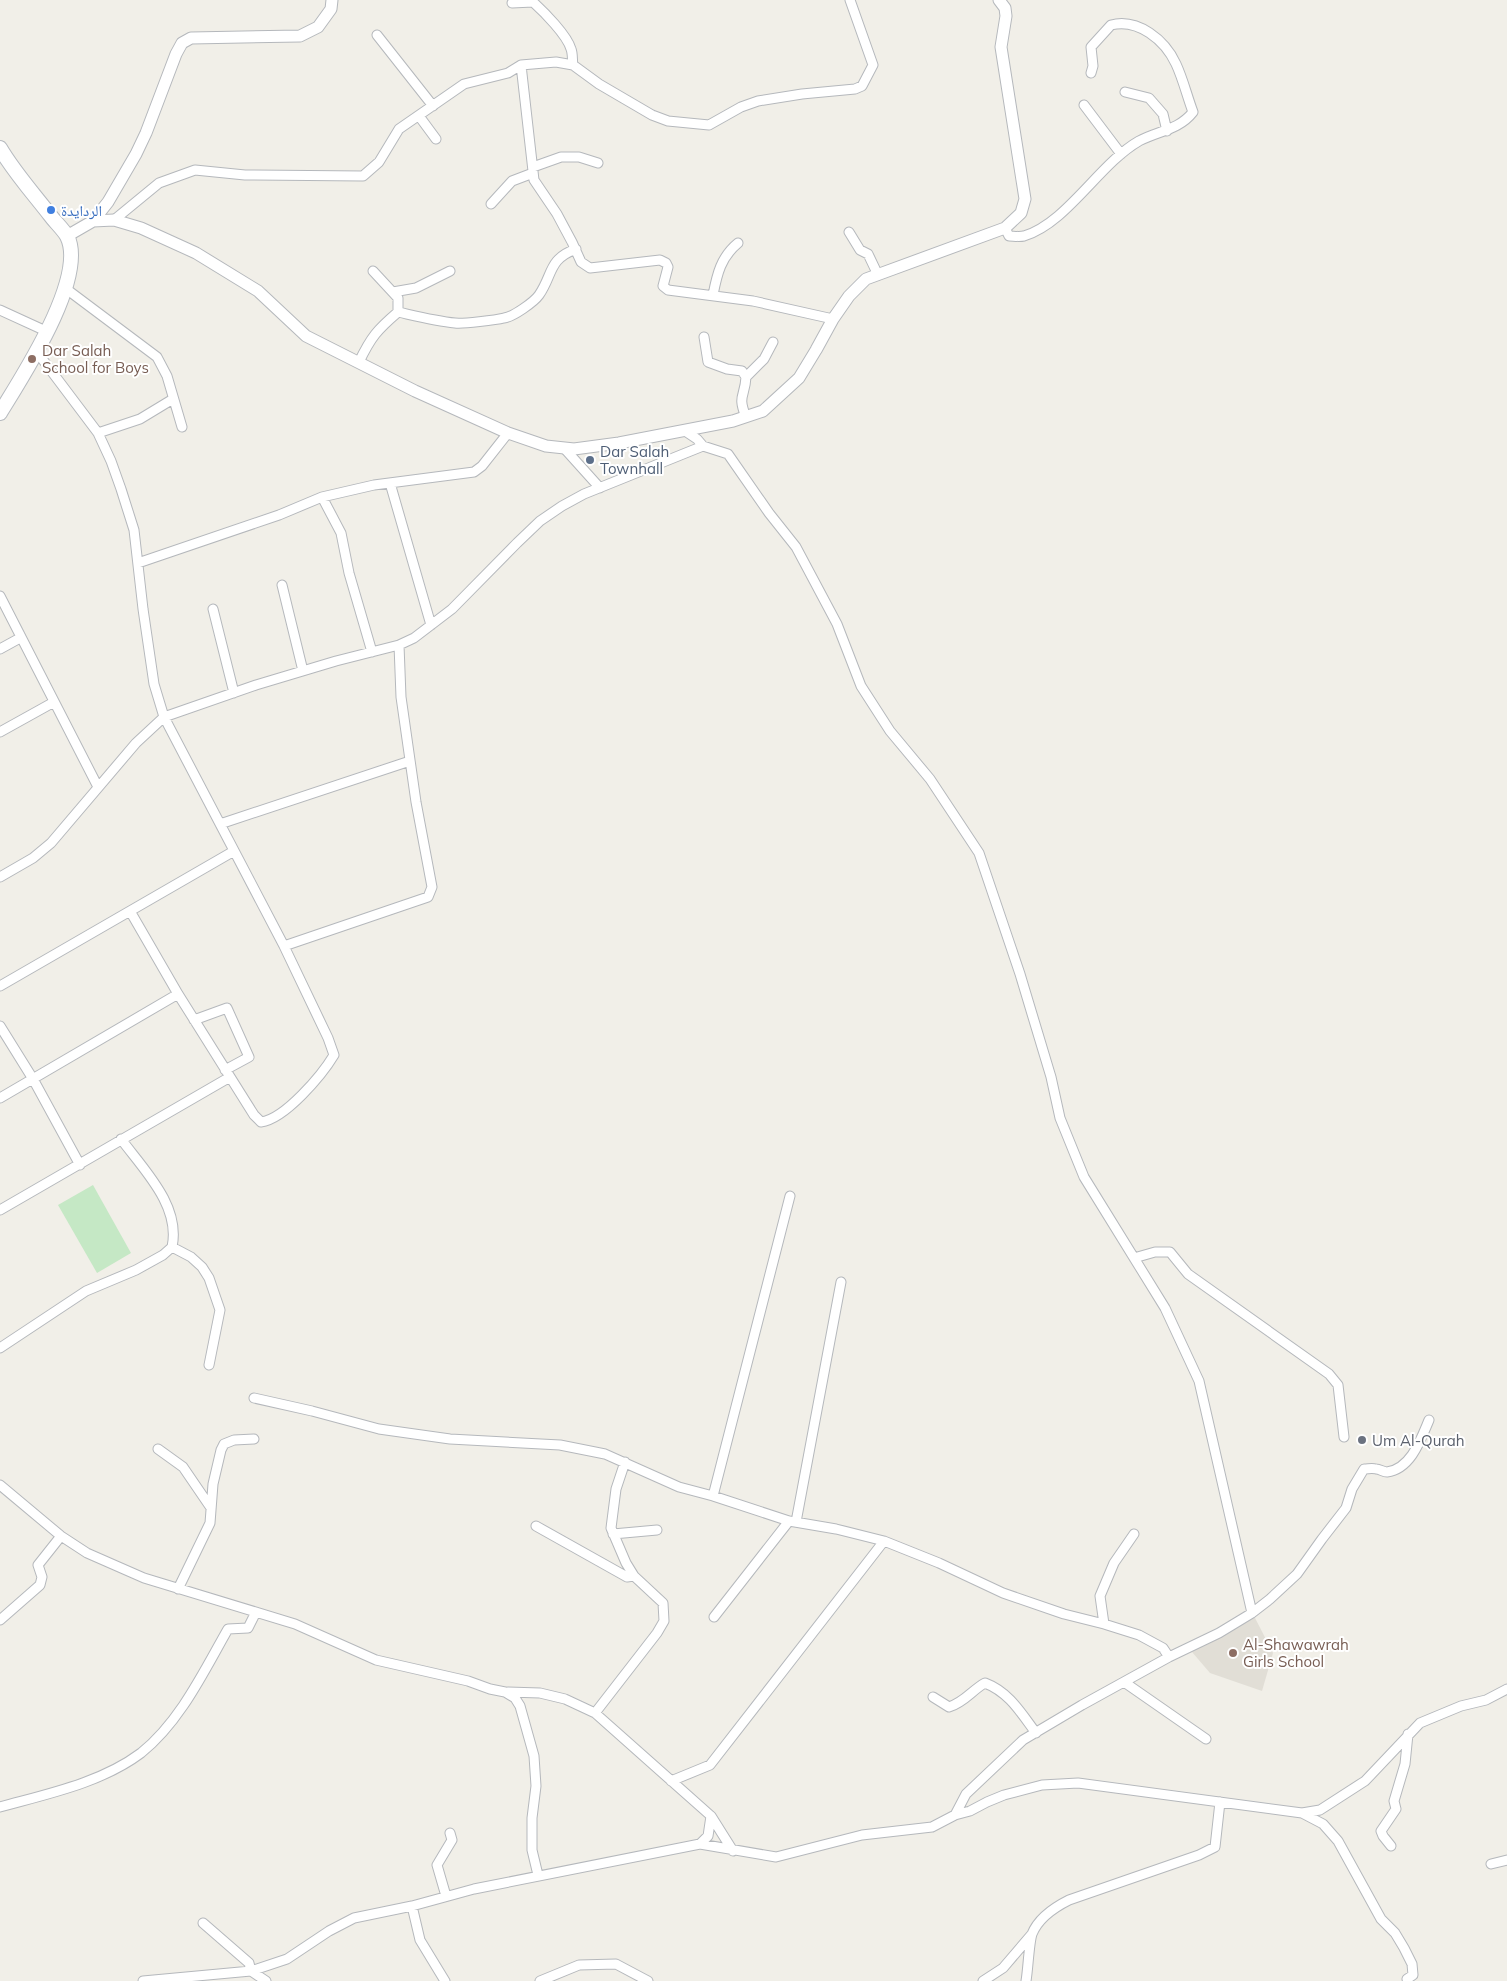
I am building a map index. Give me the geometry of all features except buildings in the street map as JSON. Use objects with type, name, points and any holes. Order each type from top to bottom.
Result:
[{"type":"main road","points":[[0,148],[8,162],[67,236],[71,252],[70,269],[65,288],[48,332],[0,413]]},
{"type":"street","points":[[67,236],[93,221],[108,202],[136,154],[182,43],[191,38],[300,36],[318,27],[331,9],[332,0]]},
{"type":"street","points":[[114,220],[159,183],[195,170],[245,175],[362,176],[379,162],[399,130],[464,84],[508,73],[521,65],[556,62],[573,65],[600,84],[652,115],[668,121],[709,125],[741,107],[758,101],[802,94],[839,91],[862,86],[873,66],[850,0]]},
{"type":"street","points":[[93,221],[114,220],[141,228],[196,254],[258,290],[306,336],[415,391],[508,433],[546,446],[574,449],[620,443],[733,421],[763,411],[799,378],[833,319],[849,296],[866,279],[1005,228],[1021,213],[1025,198],[1001,47],[1006,16],[1005,8],[999,0]]},
{"type":"street","points":[[512,3],[533,2],[542,10],[555,24],[571,48],[573,65]]},
{"type":"street","points":[[1005,228],[1009,236],[1023,236],[1049,224],[1121,154],[1140,141],[1182,124],[1193,112],[1176,63],[1161,43],[1143,28],[1130,24],[1111,25],[1091,47],[1093,66],[1091,72]]},
{"type":"street","points":[[377,35],[433,106]]},
{"type":"street","points":[[521,65],[534,180],[557,214],[581,262],[590,268],[660,260],[666,263],[668,268],[663,286],[668,290],[754,301],[833,319]]},
{"type":"street","points":[[1125,92],[1145,96],[1155,103],[1162,114],[1167,130]]},
{"type":"street","points":[[1084,105],[1121,154]]},
{"type":"street","points":[[419,116],[436,139]]},
{"type":"street","points":[[491,204],[512,181],[562,157],[579,157],[598,163]]},
{"type":"street","points":[[849,232],[860,250],[868,254],[878,275]]},
{"type":"street","points":[[713,295],[721,263],[725,255],[738,243]]},
{"type":"street","points":[[398,312],[456,323],[505,318],[528,305],[538,296],[551,268],[565,253],[576,249]]},
{"type":"street","points":[[359,362],[370,340],[379,328],[398,312],[398,298],[373,271]]},
{"type":"street","points":[[393,292],[416,288],[450,271]]},
{"type":"street","points":[[65,288],[157,357],[167,376],[182,427]]},
{"type":"street","points":[[0,310],[48,332]]},
{"type":"street","points":[[704,336],[708,362],[727,369],[742,371],[746,377],[746,385],[740,403],[746,417]]},
{"type":"street","points":[[746,377],[764,359],[773,342]]},
{"type":"street","points":[[36,352],[98,433],[111,461],[134,530],[154,684],[164,717],[284,946],[334,1054],[325,1070],[305,1091],[270,1121],[261,1122],[254,1115],[178,994],[130,911]]},
{"type":"street","points":[[98,433],[140,419],[173,399]]},
{"type":"street","points":[[685,431],[697,439],[703,446],[728,454],[768,513],[796,547],[837,624],[861,686],[890,731],[930,779],[979,853],[1020,974],[1051,1077],[1060,1118],[1084,1177],[1166,1308],[1199,1381],[1252,1613]]},
{"type":"street","points":[[138,562],[279,515],[322,497],[390,483],[474,472],[482,466],[508,433]]},
{"type":"street","points":[[0,877],[33,858],[51,843],[136,743],[164,717],[234,692],[303,671],[399,646],[431,625],[468,593],[540,521],[562,506],[600,488],[703,446]]},
{"type":"street","points":[[564,448],[600,488]]},
{"type":"street","points":[[390,483],[431,625]]},
{"type":"street","points":[[322,497],[341,533],[349,573],[372,652]]},
{"type":"street","points":[[282,584],[303,671]]},
{"type":"street","points":[[0,596],[98,787]]},
{"type":"street","points":[[213,609],[234,692]]},
{"type":"street","points":[[0,649],[20,638]]},
{"type":"street","points":[[284,946],[428,897],[432,887],[401,697],[399,646]]},
{"type":"street","points":[[0,732],[54,702]]},
{"type":"street","points":[[220,824],[410,760]]},
{"type":"street","points":[[0,986],[234,851]]},
{"type":"street","points":[[0,1098],[178,994]]},
{"type":"street","points":[[0,1210],[80,1165],[227,1074],[249,1057],[227,1008],[194,1020]]},
{"type":"street","points":[[0,1026],[33,1079],[80,1165]]},
{"type":"street","points":[[0,1348],[86,1291],[136,1270],[163,1256],[172,1247],[174,1230],[164,1199],[121,1139]]},
{"type":"street","points":[[714,1496],[790,1196]]},
{"type":"street","points":[[172,1247],[191,1257],[202,1267],[209,1278],[220,1310],[209,1365]]},
{"type":"street","points":[[1134,1258],[1155,1252],[1170,1252],[1188,1274],[1329,1374],[1338,1385],[1344,1438]]},
{"type":"street","points":[[714,1617],[793,1521],[842,1282]]},
{"type":"street","points":[[254,1398],[380,1429],[450,1439],[560,1445],[598,1452],[625,1462],[679,1487],[793,1521],[884,1541],[939,1563],[1003,1593],[1147,1639],[1163,1648],[1169,1657]]},
{"type":"street","points":[[955,1815],[966,1794],[1024,1740],[1124,1682],[1169,1657],[1219,1633],[1252,1613],[1297,1574],[1346,1508],[1352,1489],[1364,1469],[1374,1468],[1386,1472],[1395,1469],[1407,1461],[1418,1447],[1429,1420]]},
{"type":"street","points":[[178,1589],[210,1523],[218,1462],[224,1444],[234,1440],[254,1439]]},
{"type":"street","points":[[158,1449],[183,1467],[211,1508]]},
{"type":"street","points":[[595,1713],[657,1633],[664,1621],[665,1612],[662,1603],[634,1576],[626,1563],[611,1528],[616,1489],[625,1462]]},
{"type":"street","points":[[0,1485],[61,1536],[95,1556],[144,1578],[295,1624],[389,1665],[468,1682],[490,1690],[540,1693],[565,1699],[595,1713],[711,1816],[733,1851]]},
{"type":"street","points":[[536,1526],[627,1577],[634,1576]]},
{"type":"street","points":[[614,1534],[657,1530]]},
{"type":"street","points":[[1104,1624],[1100,1596],[1114,1563],[1134,1534]]},
{"type":"street","points":[[0,1620],[40,1585],[42,1577],[38,1565],[61,1536]]},
{"type":"street","points":[[671,1781],[710,1764],[884,1541]]},
{"type":"street","points":[[0,1807],[92,1779],[119,1766],[141,1752],[174,1717],[228,1629],[248,1628],[256,1612]]},
{"type":"street","points":[[1124,1682],[1206,1739]]},
{"type":"street","points":[[933,1697],[949,1707],[962,1701],[977,1687],[986,1683],[999,1688],[1012,1701],[1036,1733]]},
{"type":"street","points":[[144,1981],[251,1971],[287,1959],[329,1931],[354,1918],[412,1906],[446,1896],[538,1875],[700,1844],[776,1857],[862,1835],[932,1827],[955,1815],[970,1812],[1004,1795],[1042,1785],[1078,1783],[1302,1813],[1320,1810],[1365,1781],[1420,1722],[1461,1706],[1486,1700],[1507,1689]]},
{"type":"street","points":[[504,1692],[516,1698],[520,1706],[534,1756],[536,1786],[532,1818],[532,1850],[538,1875]]},
{"type":"street","points":[[1391,1846],[1381,1831],[1396,1809],[1394,1801],[1406,1764],[1408,1734]]},
{"type":"street","points":[[983,1981],[1003,1968],[1056,1906],[1199,1855],[1215,1847],[1220,1802]]},
{"type":"street","points":[[1302,1813],[1323,1824],[1338,1841],[1381,1919],[1395,1933],[1412,1964],[1413,1976],[1407,1979]]},
{"type":"street","points":[[700,1844],[708,1836],[711,1816]]},
{"type":"street","points":[[446,1896],[437,1865],[452,1840],[450,1833]]},
{"type":"street","points":[[1491,1864],[1507,1860]]},
{"type":"street","points":[[412,1906],[420,1940],[445,1981]]},
{"type":"street","points":[[203,1923],[249,1963],[251,1971],[266,1981]]},
{"type":"street","points":[[1026,1981],[1032,1934]]},
{"type":"street","points":[[540,1981],[579,1965],[616,1964],[648,1981]]},
{"type":"shaded area","name":"Al-Shawawrah Girls School","points":[[1254,1616],[1273,1653],[1262,1691],[1210,1673],[1192,1652]]},
{"type":"green space","points":[[93,1185],[131,1253],[97,1273],[58,1205]]},
{"type":"place","name":"الردايدة","points":[[51,210]]},
{"type":"place","name":"Dar Salah School for Boys","points":[[32,359]]},
{"type":"place","name":"Dar Salah Townhall","points":[[590,460]]},
{"type":"place","name":"Um Al-Qurah","points":[[1362,1440]]},
{"type":"place","name":"Al-Shawawrah Girls School","points":[[1233,1653]]}]
